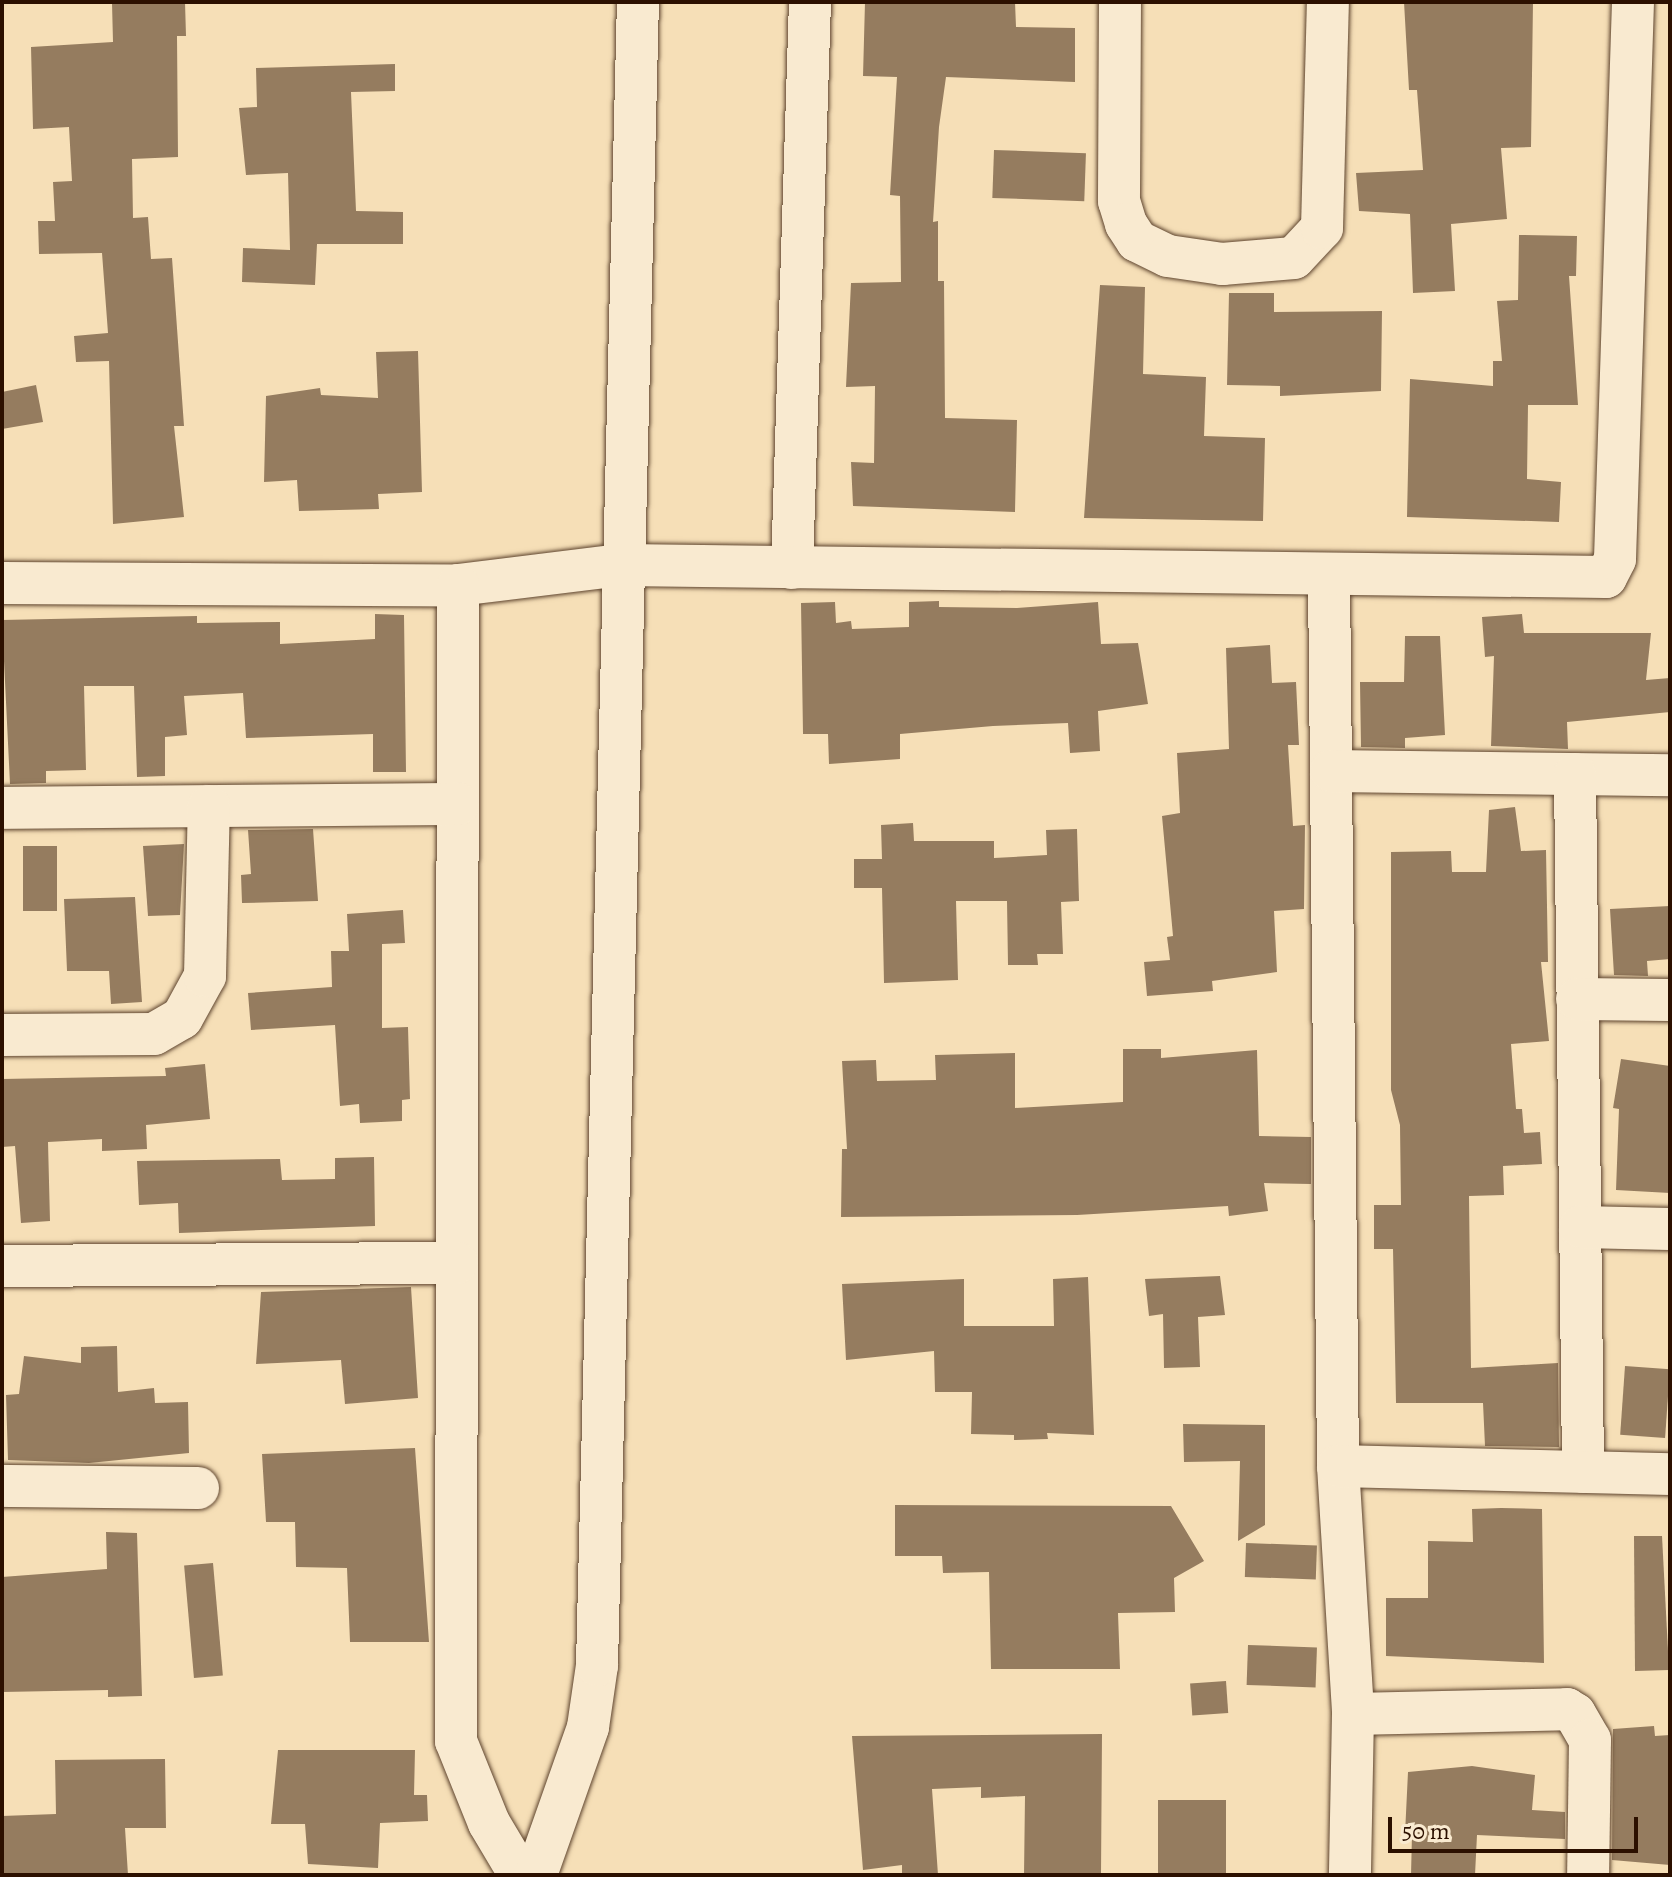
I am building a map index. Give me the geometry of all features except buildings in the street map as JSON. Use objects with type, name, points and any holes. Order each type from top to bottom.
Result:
[{"type":"street","points":[[536,1875],[588,1727],[597,1665],[638,2]]},
{"type":"street","points":[[792,568],[810,2]]},
{"type":"street","points":[[1120,2],[1119,201],[1126,224],[1137,241],[1168,256],[1222,264],[1294,258],[1322,228],[1328,2]]},
{"type":"street","points":[[2,583],[458,585],[622,565],[1329,577],[1606,577],[1614,569],[1633,2]]},
{"type":"street","points":[[1329,577],[1338,1466],[1353,1714],[1350,1875]]},
{"type":"street","points":[[458,585],[456,1741],[489,1823],[520,1875]]},
{"type":"street","points":[[1331,771],[1670,775]]},
{"type":"street","points":[[1575,774],[1583,1472]]},
{"type":"street","points":[[2,808],[458,804]]},
{"type":"street","points":[[2,1035],[154,1034],[182,1018],[205,976],[209,806]]},
{"type":"street","points":[[1577,999],[1670,1000]]},
{"type":"street","points":[[1580,1227],[1670,1229]]},
{"type":"street","points":[[2,1266],[457,1263]]},
{"type":"street","points":[[1338,1466],[1670,1474]]},
{"type":"street","points":[[2,1486],[198,1488]]},
{"type":"street","points":[[1353,1714],[1575,1714],[1590,1740],[1588,1875]]}]
